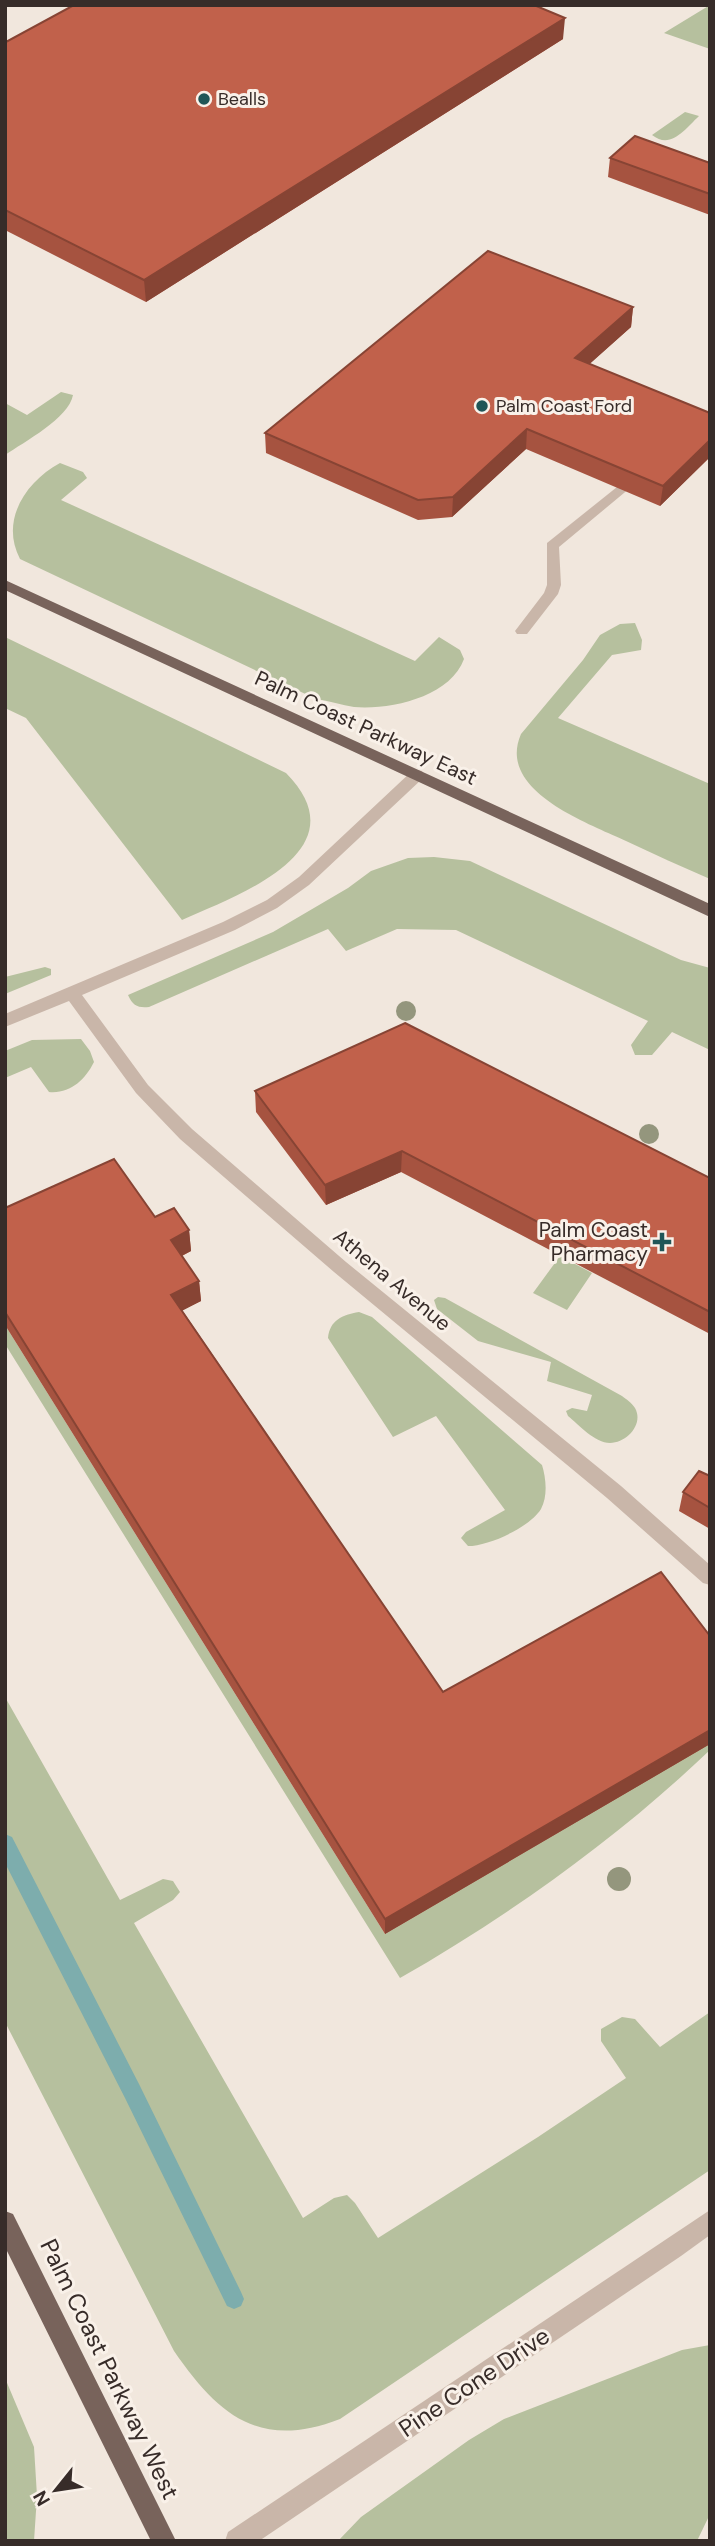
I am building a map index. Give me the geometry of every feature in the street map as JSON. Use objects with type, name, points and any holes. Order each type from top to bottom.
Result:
[{"type":"main road","name":"Palm Coast Parkway East","points":[[5,584],[710,911]]},
{"type":"main road","name":"Palm Coast Parkway West","points":[[5,2222],[164,2541]]},
{"type":"street","points":[[522,632],[551,594],[554,585],[552,546],[647,468]]},
{"type":"street","points":[[5,1021],[272,904],[304,881],[417,775]]},
{"type":"street","name":"Athena Avenue","points":[[72,993],[142,1089],[186,1134],[340,1267],[614,1492],[710,1577]]},
{"type":"street","name":"Pine Cone Drive","points":[[237,2541],[710,2221]]},
{"type":"green space","points":[[710,5],[710,49],[664,33]]},
{"type":"green space","points":[[685,112],[699,116],[683,132],[665,140],[652,135]]},
{"type":"green space","points":[[61,392],[73,395],[70,404],[55,421],[5,455],[5,403],[27,415]]},
{"type":"green space","points":[[60,463],[83,472],[87,478],[61,500],[415,661],[439,637],[460,650],[464,659],[457,672],[446,683],[433,692],[401,703],[354,707],[316,699],[20,559],[13,531],[19,504],[36,481]]},
{"type":"green space","points":[[635,623],[642,640],[641,650],[612,655],[558,718],[710,784],[710,879],[569,814],[533,788],[522,772],[517,754],[521,734],[583,660],[600,635],[620,624]]},
{"type":"green space","points":[[5,637],[286,773],[306,801],[310,825],[302,847],[284,866],[260,883],[182,920],[26,718],[5,708]]},
{"type":"green space","points":[[434,857],[470,861],[681,960],[710,968],[710,1050],[672,1032],[652,1055],[635,1055],[631,1045],[648,1021],[456,930],[397,929],[346,951],[328,929],[149,1007],[136,1006],[128,995],[273,932],[348,888],[371,871],[408,858]]},
{"type":"green space","points":[[45,967],[51,969],[51,975],[5,994],[5,977]]},
{"type":"green space","points":[[81,1039],[94,1062],[86,1075],[70,1088],[49,1092],[31,1067],[5,1078],[5,1051],[32,1040]]},
{"type":"green space","points":[[560,1256],[592,1273],[567,1310],[533,1293]]},
{"type":"green space","points":[[438,1297],[445,1298],[622,1396],[634,1406],[637,1414],[636,1426],[628,1436],[616,1442],[604,1442],[593,1437],[568,1416],[566,1411],[572,1408],[587,1411],[592,1395],[547,1381],[551,1362],[478,1341],[437,1309],[434,1300]]},
{"type":"green space","points":[[359,1312],[372,1317],[542,1465],[545,1498],[536,1516],[519,1529],[487,1543],[468,1546],[461,1538],[466,1532],[505,1510],[436,1416],[393,1437],[328,1338],[331,1327],[338,1319]]},
{"type":"green space","points":[[5,1325],[385,1934],[710,1743],[710,1750],[638,1814],[562,1873],[482,1928],[400,1978],[5,1344]]},
{"type":"green space","points":[[5,1697],[120,1900],[163,1879],[173,1881],[180,1892],[173,1900],[134,1923],[303,2218],[334,2198],[347,2195],[378,2238],[626,2078],[601,2041],[601,2029],[622,2017],[635,2019],[660,2047],[710,2012],[710,2170],[340,2419],[312,2428],[287,2431],[264,2428],[244,2421],[225,2409],[191,2374],[174,2351],[5,2022]]},
{"type":"green space","points":[[710,2345],[710,2514],[697,2541],[338,2541],[361,2517],[469,2440],[504,2419],[682,2350]]},
{"type":"green space","points":[[5,2378],[34,2447],[37,2496],[34,2541],[5,2541]]},
{"type":"building","points":[[74,5],[534,5],[565,18],[144,280],[5,210],[5,41]]},
{"type":"building","points":[[635,136],[710,163],[710,194],[610,158]]},
{"type":"building","name":"Palm Coast Ford","points":[[488,251],[633,307],[575,358],[710,413],[710,440],[663,486],[527,429],[453,497],[418,500],[265,433]]},
{"type":"building","points":[[405,1023],[710,1178],[710,1312],[402,1151],[325,1185],[255,1091]]},
{"type":"building","points":[[114,1159],[155,1217],[174,1208],[189,1230],[171,1240],[199,1281],[171,1295],[443,1692],[661,1572],[710,1636],[710,1730],[385,1919],[5,1312],[5,1208]]},
{"type":"building","points":[[699,1471],[710,1476],[710,1508],[683,1492]]},
{"type":"waterway","points":[[5,1843],[132,2091],[234,2299]]},
{"type":"place","name":"Bealls","points":[[204,99]]},
{"type":"place","name":"Palm Coast Ford","points":[[482,406]]},
{"type":"place","name":"Palm Coast Pharmacy","points":[[662,1242]]}]
